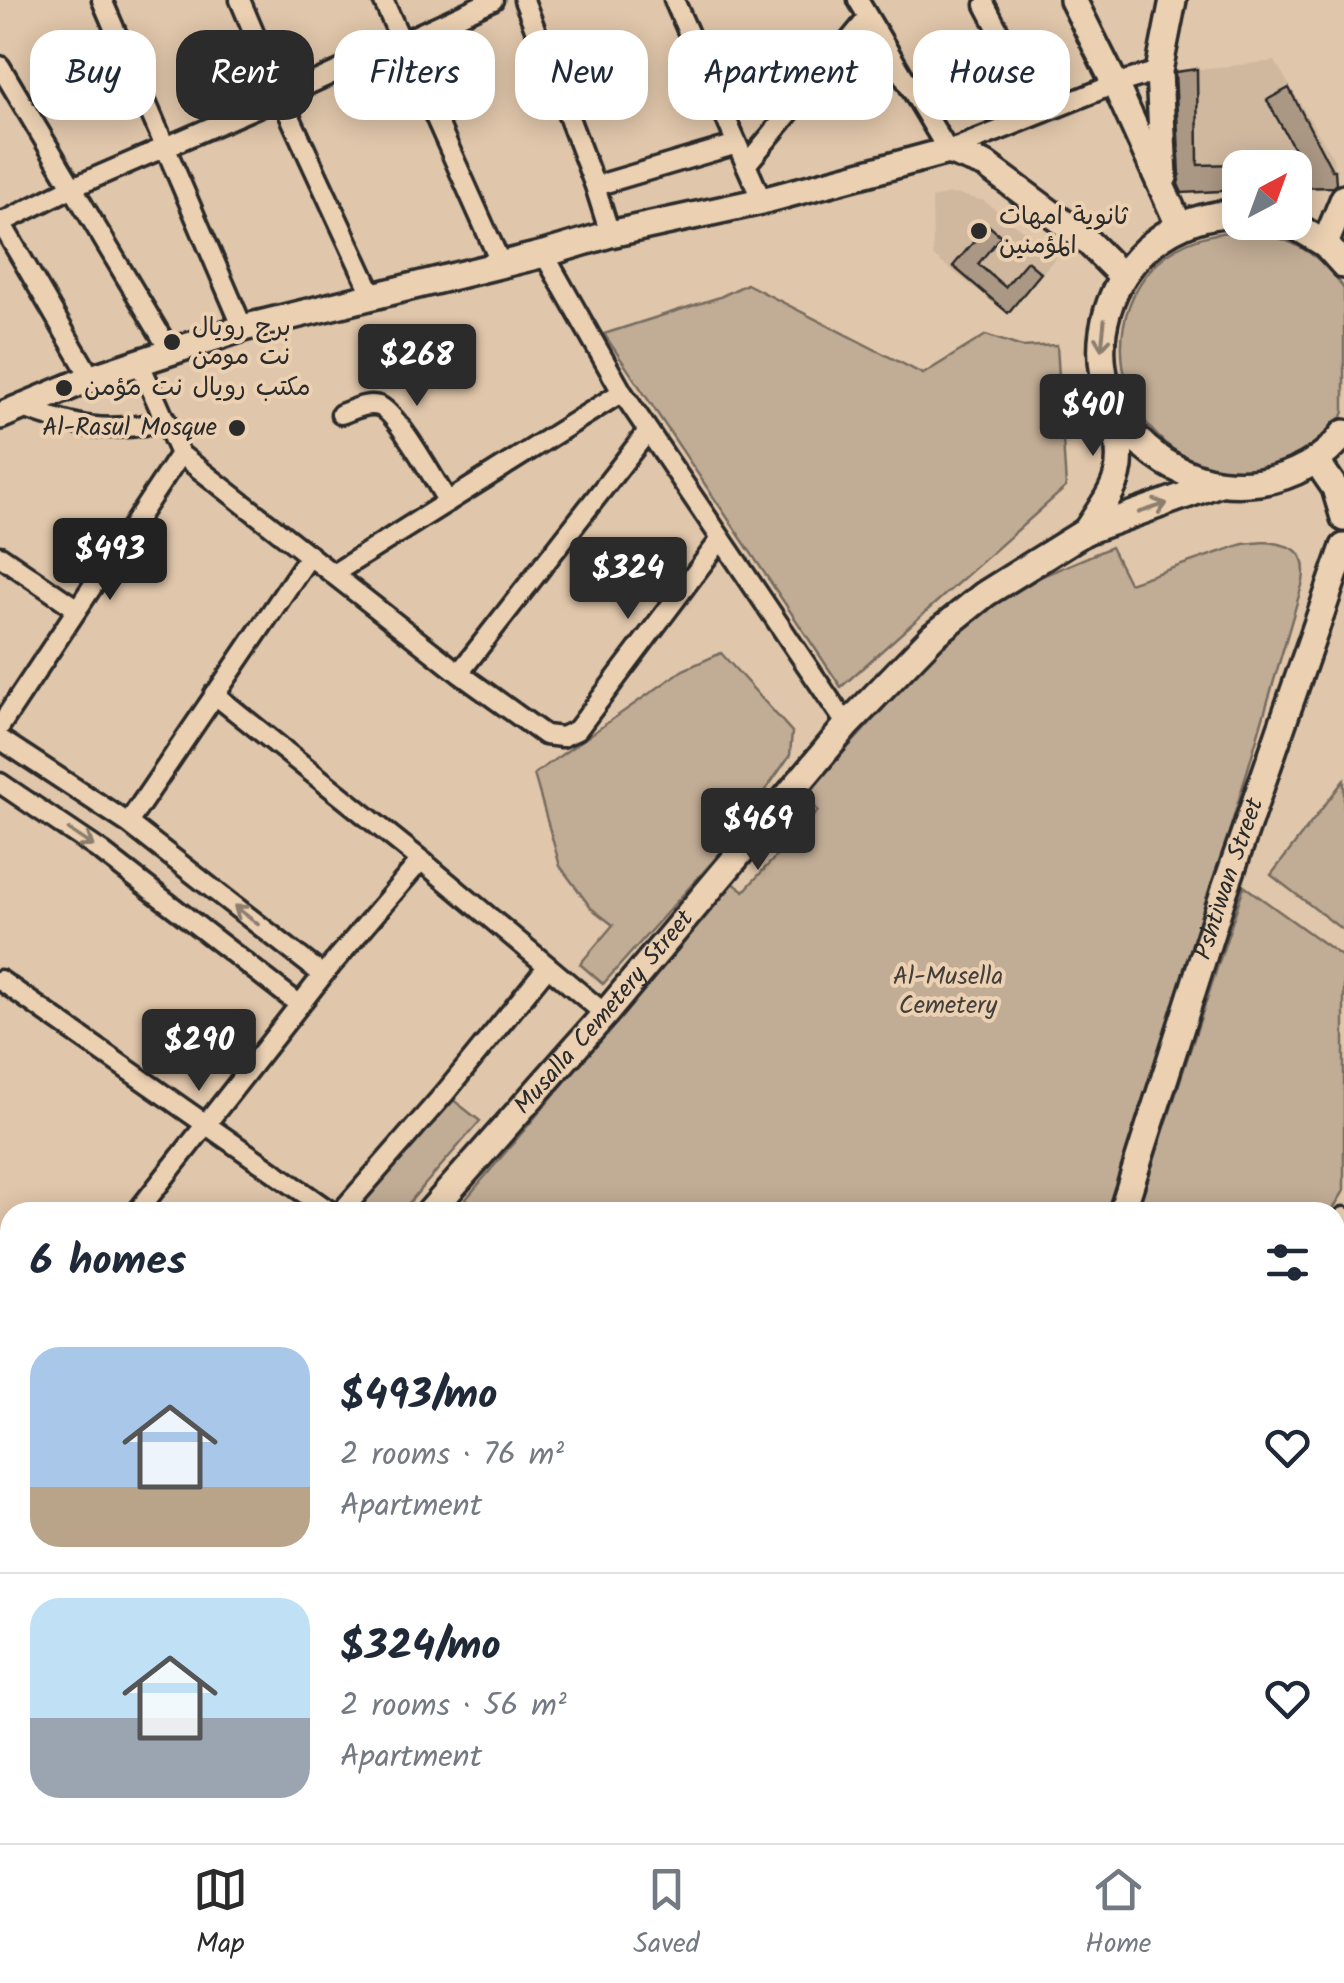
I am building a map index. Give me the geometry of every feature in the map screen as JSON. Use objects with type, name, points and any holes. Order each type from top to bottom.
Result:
[{"type":"street","points":[[102,0],[243,328]]},
{"type":"street","points":[[240,0],[253,30]]},
{"type":"street","points":[[383,0],[396,30]]},
{"type":"street","points":[[428,30],[494,0]]},
{"type":"street","points":[[524,0],[596,186],[610,234]]},
{"type":"street","points":[[674,0],[762,201]]},
{"type":"street","points":[[858,0],[948,151],[986,165],[1083,237],[1122,276],[1146,246],[1179,225],[1222,214]]},
{"type":"street","points":[[1073,0],[1179,225]]},
{"type":"street","points":[[1164,192],[1159,71],[1173,0]]},
{"type":"street","points":[[985,5],[998,30]]},
{"type":"street","points":[[746,165],[867,19]]},
{"type":"street","points":[[0,66],[170,351]]},
{"type":"street","points":[[1070,101],[1159,71]]},
{"type":"street","points":[[91,378],[2,227],[73,187],[227,120]]},
{"type":"street","points":[[292,120],[373,296]]},
{"type":"street","points":[[436,120],[501,264]]},
{"type":"street","points":[[11,412],[91,378],[243,328],[610,234],[762,201],[948,151],[1023,120]]},
{"type":"street","points":[[596,186],[737,144]]},
{"type":"street","points":[[1325,244],[1342,211]]},
{"type":"street","points":[[1312,236],[1344,265]]},
{"type":"street","points":[[544,254],[622,392],[847,724]]},
{"type":"street","name":"Musalla Cemetery Street","points":[[1086,532],[1120,472],[1121,446],[1101,350],[1106,312],[1122,276]]},
{"type":"street","points":[[139,362],[180,454],[545,735],[562,737],[577,730],[721,539]]},
{"type":"street","points":[[1108,388],[1124,423],[1150,452],[1183,473],[1220,484],[1258,482],[1294,472],[1318,458],[1344,433]]},
{"type":"street","points":[[333,574],[622,392]]},
{"type":"street","points":[[341,414],[368,405],[384,408],[396,420],[448,502]]},
{"type":"street","points":[[11,412],[94,428],[135,428],[166,422]]},
{"type":"street","points":[[460,673],[648,431]]},
{"type":"street","points":[[0,726],[180,454]]},
{"type":"street","points":[[1294,472],[1334,472],[1344,518]]},
{"type":"street","name":"Musalla Cemetery Street","points":[[439,1202],[605,1014],[847,724],[933,636],[985,594],[1086,532],[1220,484]]},
{"type":"street","name":"Pshtiwan Street","points":[[1125,1202],[1224,892],[1344,547]]},
{"type":"street","points":[[0,556],[78,610]]},
{"type":"street","points":[[128,824],[310,556]]},
{"type":"street","points":[[214,694],[605,1014]]},
{"type":"street","points":[[0,739],[128,824],[323,975]]},
{"type":"street","points":[[0,783],[102,852],[300,1005]]},
{"type":"street","points":[[144,1202],[323,975],[421,860]]},
{"type":"street","points":[[350,1202],[548,966]]},
{"type":"street","points":[[0,980],[317,1202]]},
{"type":"shaded area","points":[[1275,61],[1333,158],[1336,186],[1312,187],[1312,150],[1222,150],[1222,191],[1180,193],[1172,186],[1171,72]]},
{"type":"shaded area","name":"ثانوية امهات المؤمنين","points":[[950,194],[984,201],[1057,256],[1008,313],[933,256],[932,198]]},
{"type":"green space","points":[[1222,233],[1222,240],[1284,240],[1315,256],[1344,289],[1341,419],[1313,446],[1278,464],[1234,470],[1200,463],[1171,447],[1148,425],[1132,397],[1123,367],[1122,335],[1130,305],[1145,277],[1169,253]]},
{"type":"green space","points":[[747,284],[923,374],[986,335],[1022,347],[1057,345],[1066,487],[841,687],[604,334],[720,297]]},
{"type":"green space","name":"Al-Musella Cemetery","points":[[1265,542],[1291,548],[1301,557],[1303,582],[1219,867],[1111,1202],[463,1202],[733,883],[744,891],[818,811],[805,795],[960,630],[1014,588],[1111,547],[1129,583],[1243,544]]},
{"type":"green space","points":[[721,653],[792,732],[790,755],[729,843],[603,984],[580,964],[613,925],[591,908],[560,866],[534,774],[683,670]]},
{"type":"green space","points":[[1344,780],[1344,931],[1271,875]]},
{"type":"green space","points":[[1244,886],[1344,958],[1344,1191],[1337,1202],[1140,1202]]},
{"type":"green space","points":[[452,1099],[480,1121],[410,1202],[360,1202]]},
{"type":"building","points":[[1197,69],[1198,165],[1222,164],[1222,191],[1182,193],[1178,184],[1175,72]]},
{"type":"building","points":[[1289,88],[1335,170],[1333,187],[1312,188],[1312,150],[1295,150],[1267,100]]},
{"type":"building","points":[[988,225],[1001,236],[978,264],[1005,287],[1027,261],[1041,273],[1008,313],[953,266]]},
{"type":"place","name":"ثانوية امهات المؤمنين","points":[[979,231]]},
{"type":"place","name":"برج رويال نت مومن","points":[[172,342]]},
{"type":"place","name":"مكتب رويال نت مؤمن","points":[[64,388]]},
{"type":"place","name":"Al-Rasul Mosque","points":[[237,428]]}]
